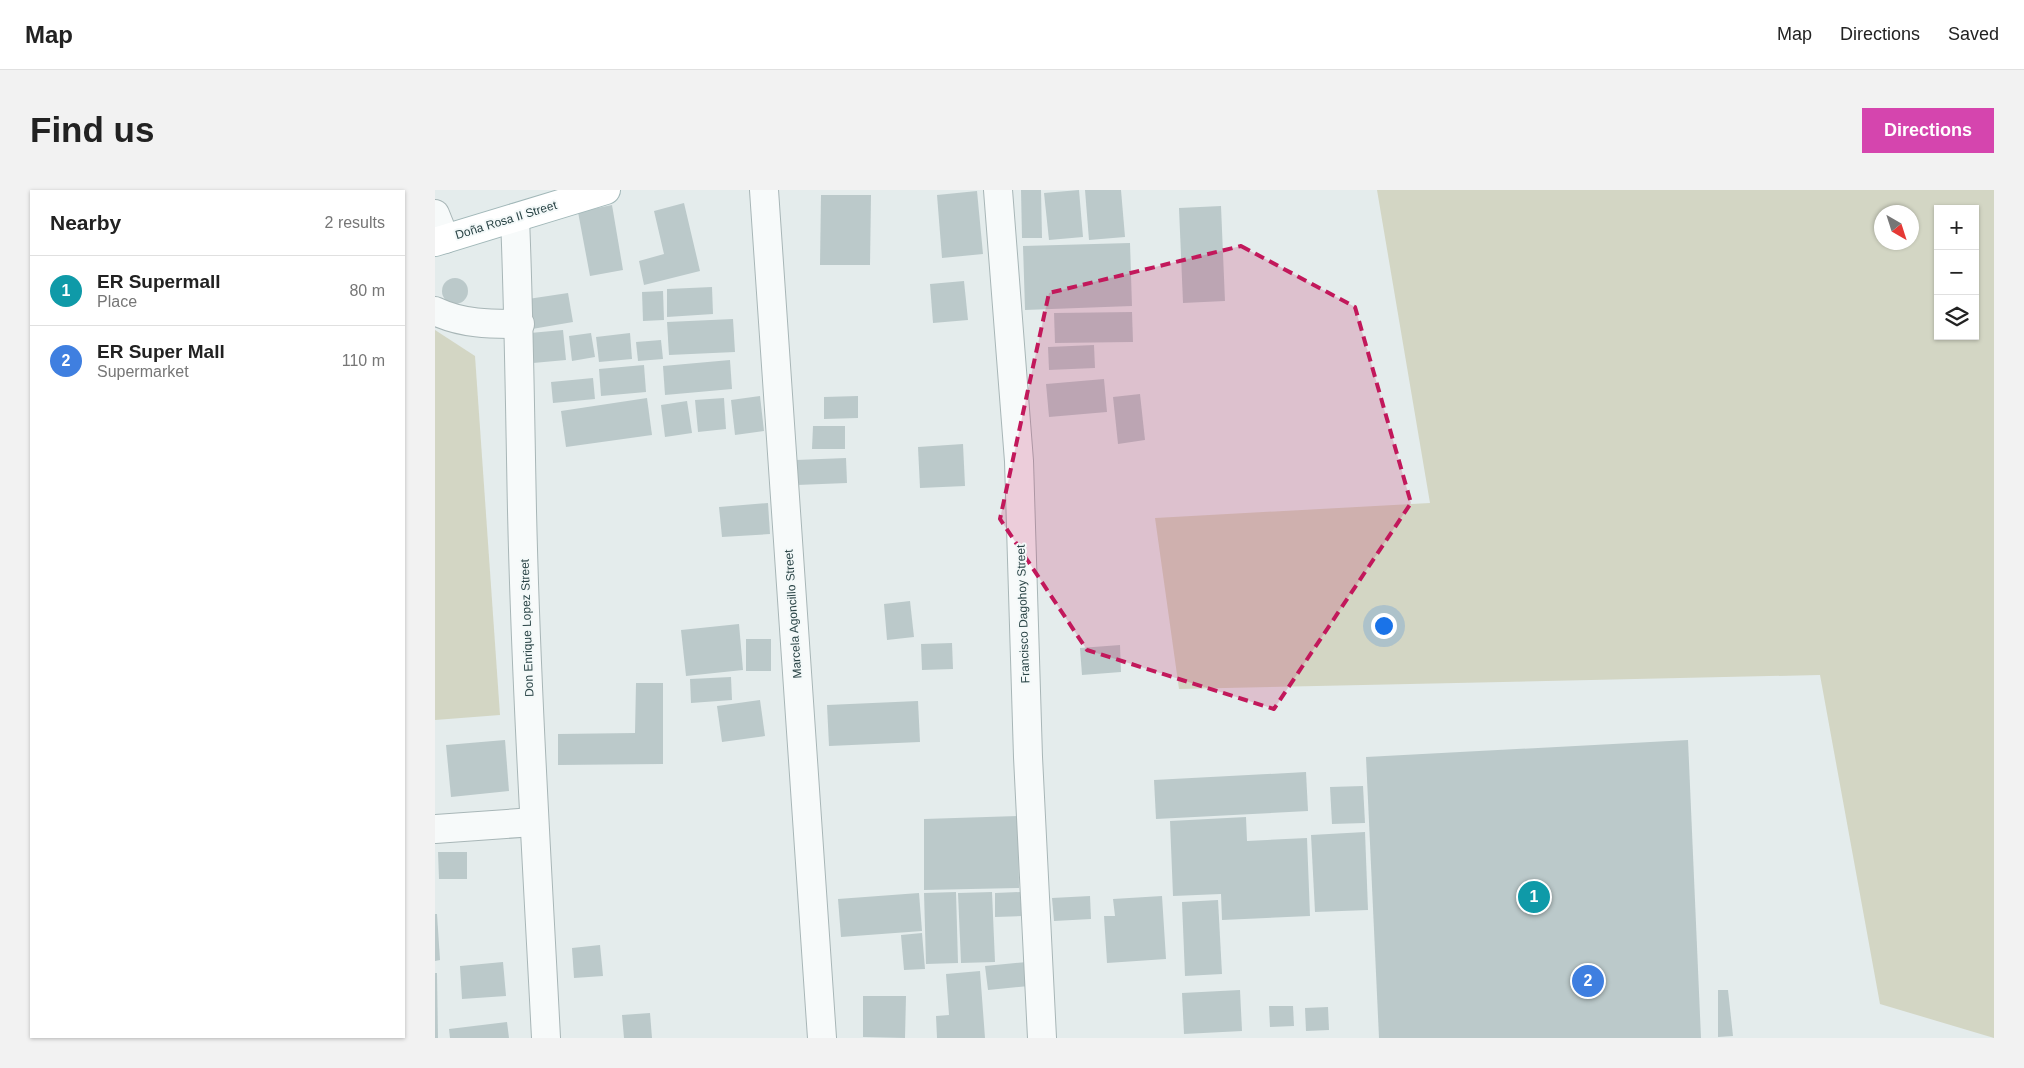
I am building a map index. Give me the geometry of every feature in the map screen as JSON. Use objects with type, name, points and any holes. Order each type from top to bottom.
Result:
[{"type":"main road","name":"Doña Rosa II Street","points":[[440,241],[606,190]]},
{"type":"street","name":"Marcela Agoncillo Street","points":[[764,190],[822,1038]]},
{"type":"street","name":"Francisco Dagohoy Street","points":[[999,190],[1019,461],[1028,757],[1042,1038]]},
{"type":"street","points":[[435,214],[440,241]]},
{"type":"street","name":"Don Enrique Lopez Street","points":[[515,218],[520,324],[522,512],[546,1038]]},
{"type":"street","points":[[435,311],[446,316],[482,324],[520,324]]},
{"type":"street","points":[[435,829],[535,822]]},
{"type":"highlighted area","points":[[1241,246],[1355,307],[1411,503],[1274,709],[1087,650],[1000,519],[1049,293]]},
{"type":"green space","points":[[1377,190],[1994,190],[1994,1038],[1880,1004],[1820,675],[1179,689],[1155,518],[1430,503]]},
{"type":"green space","points":[[435,330],[475,356],[500,715],[435,720]]},
{"type":"building","points":[[1021,190],[1041,190],[1042,238],[1022,238]]},
{"type":"building","points":[[1079,190],[1083,237],[1049,240],[1044,193]]},
{"type":"building","points":[[1085,190],[1121,190],[1125,237],[1089,240]]},
{"type":"building","points":[[977,191],[983,254],[942,258],[937,195]]},
{"type":"building","points":[[821,195],[871,195],[870,265],[820,265]]},
{"type":"building","points":[[684,203],[700,271],[644,285],[639,261],[664,254],[654,211]]},
{"type":"building","points":[[612,205],[623,270],[590,276],[578,212]]},
{"type":"building","points":[[1221,206],[1225,301],[1183,303],[1179,208]]},
{"type":"building","points":[[1130,243],[1132,306],[1025,310],[1023,246]]},
{"type":"building","points":[[455,278],[464,282],[468,291],[464,300],[455,304],[446,300],[442,291],[446,282]]},
{"type":"building","points":[[964,281],[968,320],[933,323],[930,284]]},
{"type":"building","points":[[712,287],[713,314],[667,317],[667,289]]},
{"type":"building","points":[[663,291],[664,320],[643,321],[642,292]]},
{"type":"building","points":[[568,293],[573,322],[532,329],[528,299]]},
{"type":"building","points":[[1132,312],[1133,342],[1055,343],[1054,313]]},
{"type":"building","points":[[733,319],[735,352],[669,355],[667,322]]},
{"type":"building","points":[[563,330],[566,360],[533,363],[530,333]]},
{"type":"building","points":[[591,333],[595,357],[572,361],[569,336]]},
{"type":"building","points":[[630,333],[632,359],[599,362],[596,337]]},
{"type":"building","points":[[661,340],[663,359],[638,361],[636,342]]},
{"type":"building","points":[[1094,345],[1095,368],[1049,370],[1048,347]]},
{"type":"building","points":[[730,360],[732,389],[665,395],[663,366]]},
{"type":"building","points":[[644,365],[646,392],[601,396],[599,369]]},
{"type":"building","points":[[593,378],[595,399],[553,403],[551,382]]},
{"type":"building","points":[[1104,379],[1107,412],[1049,417],[1046,384]]},
{"type":"building","points":[[1140,394],[1145,440],[1118,444],[1113,397]]},
{"type":"building","points":[[760,396],[764,431],[735,435],[731,400]]},
{"type":"building","points":[[858,396],[858,418],[824,419],[824,397]]},
{"type":"building","points":[[647,398],[652,435],[566,447],[561,411]]},
{"type":"building","points":[[724,398],[726,429],[698,432],[695,400]]},
{"type":"building","points":[[687,401],[692,433],[665,437],[661,405]]},
{"type":"building","points":[[813,426],[845,426],[845,449],[812,449]]},
{"type":"building","points":[[963,444],[965,486],[920,488],[918,447]]},
{"type":"building","points":[[846,458],[847,483],[797,485],[796,460]]},
{"type":"building","points":[[768,503],[770,534],[722,537],[719,507]]},
{"type":"building","points":[[910,601],[914,637],[887,640],[884,604]]},
{"type":"building","points":[[739,624],[743,670],[686,676],[681,630]]},
{"type":"building","points":[[746,639],[771,639],[771,671],[746,671]]},
{"type":"building","points":[[952,643],[953,669],[922,670],[921,644]]},
{"type":"building","points":[[1120,645],[1121,672],[1082,675],[1080,648]]},
{"type":"building","points":[[731,677],[732,700],[691,703],[690,679]]},
{"type":"building","points":[[636,683],[663,683],[663,764],[558,765],[558,734],[635,733]]},
{"type":"building","points":[[760,700],[765,736],[722,742],[717,706]]},
{"type":"building","points":[[918,701],[920,742],[829,746],[827,705]]},
{"type":"building","points":[[505,740],[509,791],[451,797],[446,745]]},
{"type":"building","points":[[1688,740],[1701,1038],[1379,1038],[1366,757]]},
{"type":"building","points":[[1306,772],[1308,811],[1156,819],[1154,780]]},
{"type":"building","points":[[1363,786],[1365,823],[1332,824],[1330,787]]},
{"type":"building","points":[[1018,816],[1019,888],[924,890],[924,819]]},
{"type":"building","points":[[1246,817],[1247,841],[1307,838],[1310,916],[1222,920],[1221,894],[1173,896],[1170,821]]},
{"type":"building","points":[[1365,832],[1368,910],[1315,912],[1311,835]]},
{"type":"building","points":[[438,852],[467,852],[467,879],[439,879]]},
{"type":"building","points":[[956,892],[958,963],[926,964],[924,893]]},
{"type":"building","points":[[992,892],[995,962],[961,963],[958,893]]},
{"type":"building","points":[[1020,892],[1022,916],[995,917],[995,893]]},
{"type":"building","points":[[919,893],[922,931],[841,937],[838,899]]},
{"type":"building","points":[[1090,896],[1091,919],[1054,921],[1052,898]]},
{"type":"building","points":[[1162,896],[1166,959],[1107,963],[1104,916],[1115,916],[1113,899]]},
{"type":"building","points":[[1218,900],[1222,974],[1185,976],[1182,902]]},
{"type":"building","points":[[435,914],[437,914],[440,960],[435,961]]},
{"type":"building","points":[[922,933],[925,969],[904,970],[901,935]]},
{"type":"building","points":[[600,945],[603,976],[574,978],[572,948]]},
{"type":"building","points":[[503,962],[506,996],[462,999],[460,966]]},
{"type":"building","points":[[1027,962],[1029,986],[988,990],[985,966]]},
{"type":"building","points":[[980,971],[985,1038],[937,1038],[936,1016],[949,1015],[946,974]]},
{"type":"building","points":[[435,973],[437,973],[438,1038],[435,1038]]},
{"type":"building","points":[[1240,990],[1242,1031],[1184,1034],[1182,993]]},
{"type":"building","points":[[1718,990],[1728,990],[1733,1036],[1718,1037]]},
{"type":"building","points":[[863,996],[906,996],[905,1038],[863,1037]]},
{"type":"building","points":[[1269,1006],[1293,1006],[1294,1026],[1270,1027]]},
{"type":"building","points":[[1328,1007],[1329,1030],[1306,1031],[1305,1008]]},
{"type":"building","points":[[650,1013],[652,1038],[624,1038],[622,1015]]},
{"type":"building","points":[[507,1022],[509,1038],[450,1038],[449,1029]]},
{"type":"place","name":"ER Supermall","points":[[1534,897]]},
{"type":"place","name":"ER Super Mall","points":[[1588,981]]}]
